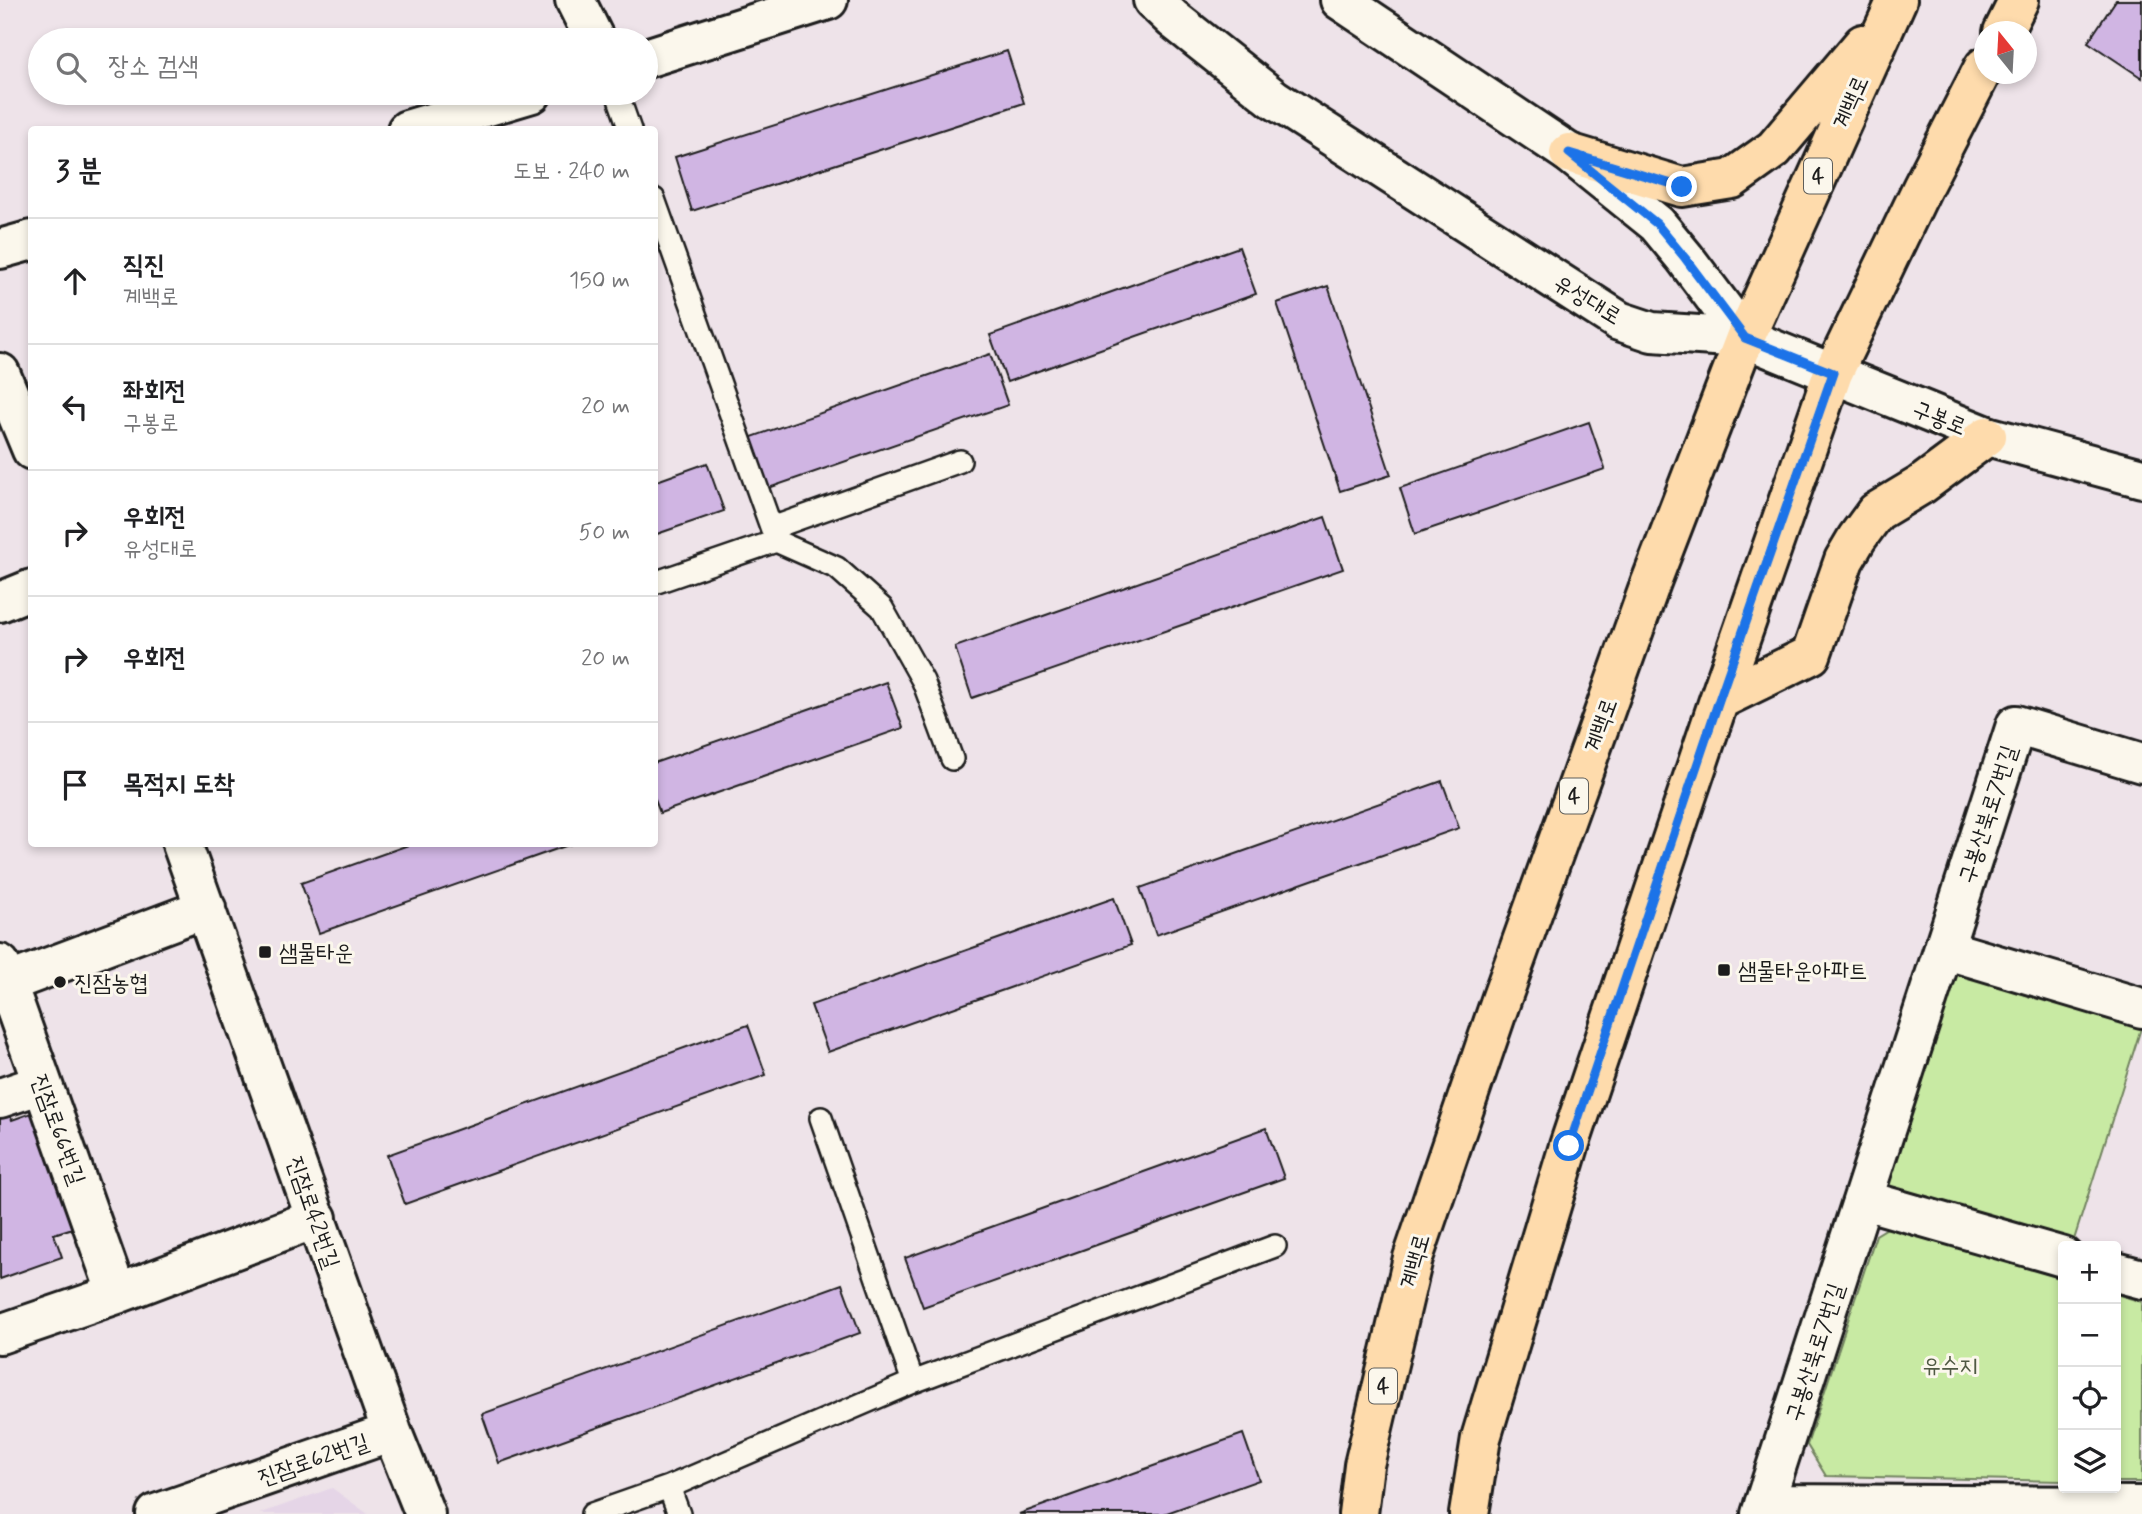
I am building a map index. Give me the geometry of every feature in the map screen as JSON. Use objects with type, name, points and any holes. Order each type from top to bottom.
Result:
[{"type":"main road","points":[[2008,21],[2019,0]]},
{"type":"main road","name":"계백로","points":[[1358,1514],[1364,1465],[1413,1258],[1501,1000],[1651,582],[1745,338],[1893,7]]},
{"type":"main road","points":[[1569,153],[1682,187],[1732,179],[1774,149],[1893,7]]},
{"type":"main road","points":[[1469,1514],[1481,1438],[1569,1146],[1719,700],[1833,373],[1975,84]]},
{"type":"main road","points":[[1719,700],[1811,655],[1844,560],[1876,512],[1921,485],[1987,436]]},
{"type":"street","points":[[575,0],[589,28]]},
{"type":"street","points":[[658,54],[828,0]]},
{"type":"street","name":"유성대로","points":[[1153,0],[1274,99],[1619,321],[1652,332],[1745,338]]},
{"type":"street","points":[[1340,0],[1569,153],[1657,224],[1745,338]]},
{"type":"street","points":[[420,126],[491,105]]},
{"type":"street","points":[[0,249],[28,241]]},
{"type":"street","name":"구봉로","points":[[1745,338],[1987,436],[2142,478]]},
{"type":"street","points":[[0,373],[28,440]]},
{"type":"street","points":[[0,602],[28,591]]},
{"type":"street","name":"구봉산북로7번길","points":[[2142,763],[2016,725],[1763,1509],[2142,1506]]},
{"type":"street","name":"진잠로42번길","points":[[184,847],[392,1432],[425,1514]]},
{"type":"street","points":[[3,973],[206,908]]},
{"type":"street","points":[[1944,949],[2142,1008]]},
{"type":"street","name":"진잠로66번길","points":[[3,973],[117,1294]]},
{"type":"street","points":[[0,1098],[43,1084]]},
{"type":"street","points":[[1864,1200],[2058,1256]]},
{"type":"street","points":[[0,1334],[117,1294],[317,1218]]},
{"type":"street","points":[[2121,1273],[2142,1279]]},
{"type":"street","name":"진잠로62번길","points":[[156,1514],[392,1432]]},
{"type":"lane","points":[[621,105],[629,126]]},
{"type":"lane","points":[[658,210],[774,535],[837,568],[882,608],[923,681],[952,759]]},
{"type":"lane","points":[[658,581],[960,461]]},
{"type":"lane","points":[[821,1118],[913,1382]]},
{"type":"lane","points":[[592,1514],[669,1487],[913,1382],[1275,1246]]},
{"type":"lane","points":[[669,1487],[679,1514]]},
{"type":"shaded area","points":[[332,1488],[368,1514],[259,1514]]},
{"type":"green space","points":[[1949,967],[2142,1025],[2074,1241],[2058,1242],[1883,1195]]},
{"type":"green space","name":"유수지","points":[[1894,1224],[2058,1275],[2058,1481],[1826,1476],[1807,1445],[1876,1235]]},
{"type":"green space","points":[[2121,1296],[2142,1302],[2142,1482],[2121,1482]]},
{"type":"building","points":[[2116,0],[2142,0],[2142,78],[2088,42]]},
{"type":"building","points":[[1007,51],[1024,103],[692,211],[675,157]]},
{"type":"building","points":[[1239,247],[1256,294],[1007,382],[990,335]]},
{"type":"building","points":[[1328,286],[1391,475],[1340,491],[1277,303]]},
{"type":"building","points":[[990,354],[1008,405],[763,490],[746,439]]},
{"type":"building","points":[[1589,422],[1605,469],[1415,534],[1400,488]]},
{"type":"building","points":[[707,463],[724,511],[658,534],[658,481]]},
{"type":"building","points":[[1325,517],[1343,569],[972,698],[955,647]]},
{"type":"building","points":[[886,682],[903,728],[660,813],[658,762]]},
{"type":"building","points":[[1442,781],[1459,828],[1156,935],[1140,888]]},
{"type":"building","points":[[403,847],[563,847],[319,933],[301,883]]},
{"type":"building","points":[[1114,898],[1131,945],[828,1052],[811,1005]]},
{"type":"building","points":[[748,1025],[766,1075],[405,1204],[387,1155]]},
{"type":"building","points":[[7,1107],[12,1120],[37,1111],[79,1226],[54,1234],[62,1257],[0,1279],[0,1110]]},
{"type":"building","points":[[1266,1128],[1284,1178],[923,1307],[905,1258]]},
{"type":"building","points":[[842,1284],[860,1333],[499,1463],[482,1414]]},
{"type":"building","points":[[1243,1434],[1259,1480],[1164,1514],[1019,1514]]},
{"type":"place","name":"샘물타운","points":[[265,952]]},
{"type":"place","name":"샘물타운아파트","points":[[1724,970]]},
{"type":"place","name":"진잠농협","points":[[60,982]]},
{"type":"route","points":[[1569,1146],[1719,700],[1833,373],[1745,338],[1657,224],[1569,153],[1682,187]]}]
